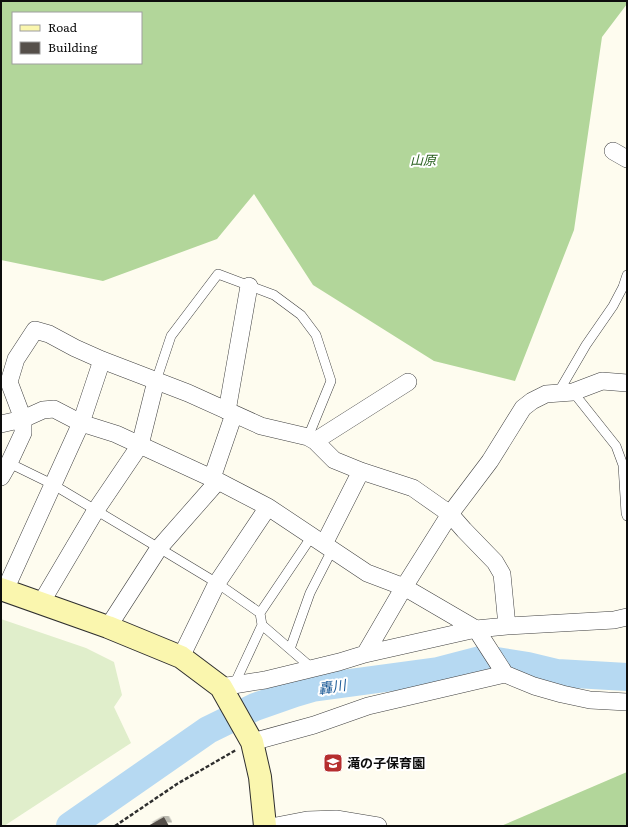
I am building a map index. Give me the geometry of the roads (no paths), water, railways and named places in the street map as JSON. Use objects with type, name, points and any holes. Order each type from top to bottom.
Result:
[{"type":"street","points":[[108,627],[159,548],[215,480],[230,412],[249,286]]},
{"type":"street","points":[[5,470],[23,433],[23,419],[9,382],[16,359],[35,330],[48,334],[102,360],[188,393],[261,426],[312,439],[334,460],[361,471],[413,488],[450,514],[495,562],[502,574],[507,626]]},
{"type":"street","points":[[102,360],[81,423],[3,589],[108,627],[181,657],[228,686],[252,742],[260,778],[265,826]]},
{"type":"street","points":[[41,603],[96,510],[140,444],[156,381]]},
{"type":"street","points":[[365,654],[404,587],[450,514],[490,460],[523,408],[532,401],[546,394],[566,393],[602,381],[627,383]]},
{"type":"street","points":[[312,439],[408,382]]},
{"type":"street","points":[[1,424],[23,419],[43,410],[54,409],[81,423],[116,434],[140,444],[268,507],[367,573],[404,587],[476,629],[506,674],[534,686],[569,696],[590,700],[627,702]]},
{"type":"street","points":[[323,543],[361,471]]},
{"type":"street","points":[[181,657],[217,583],[268,507]]},
{"type":"street","points":[[228,686],[265,680],[313,669],[365,654],[476,629],[614,620],[627,617]]},
{"type":"street","points":[[252,742],[314,725],[368,706],[506,674]]},
{"type":"street","points":[[276,826],[307,820],[336,819],[378,826]]},
{"type":"lane","points":[[156,381],[171,336],[218,274],[274,295],[302,315],[316,335],[331,381],[312,439]]},
{"type":"lane","points":[[627,275],[623,287],[613,306],[586,345],[566,393],[616,446],[623,465],[627,516]]},
{"type":"lane","points":[[5,470],[52,484],[217,583],[260,613],[262,625],[228,686]]},
{"type":"lane","points":[[260,613],[323,543]]},
{"type":"lane","points":[[290,649],[310,592],[323,543]]},
{"type":"lane","points":[[262,625],[313,669]]},
{"type":"waterway","name":"轟川","points":[[70,826],[208,730],[255,707],[312,688],[438,671],[484,659],[528,666],[557,673],[627,677]]},
{"type":"place","name":"滝の子保育園","points":[[333,763]]},
{"type":"park label","name":"山原","points":[[423,160]]}]
